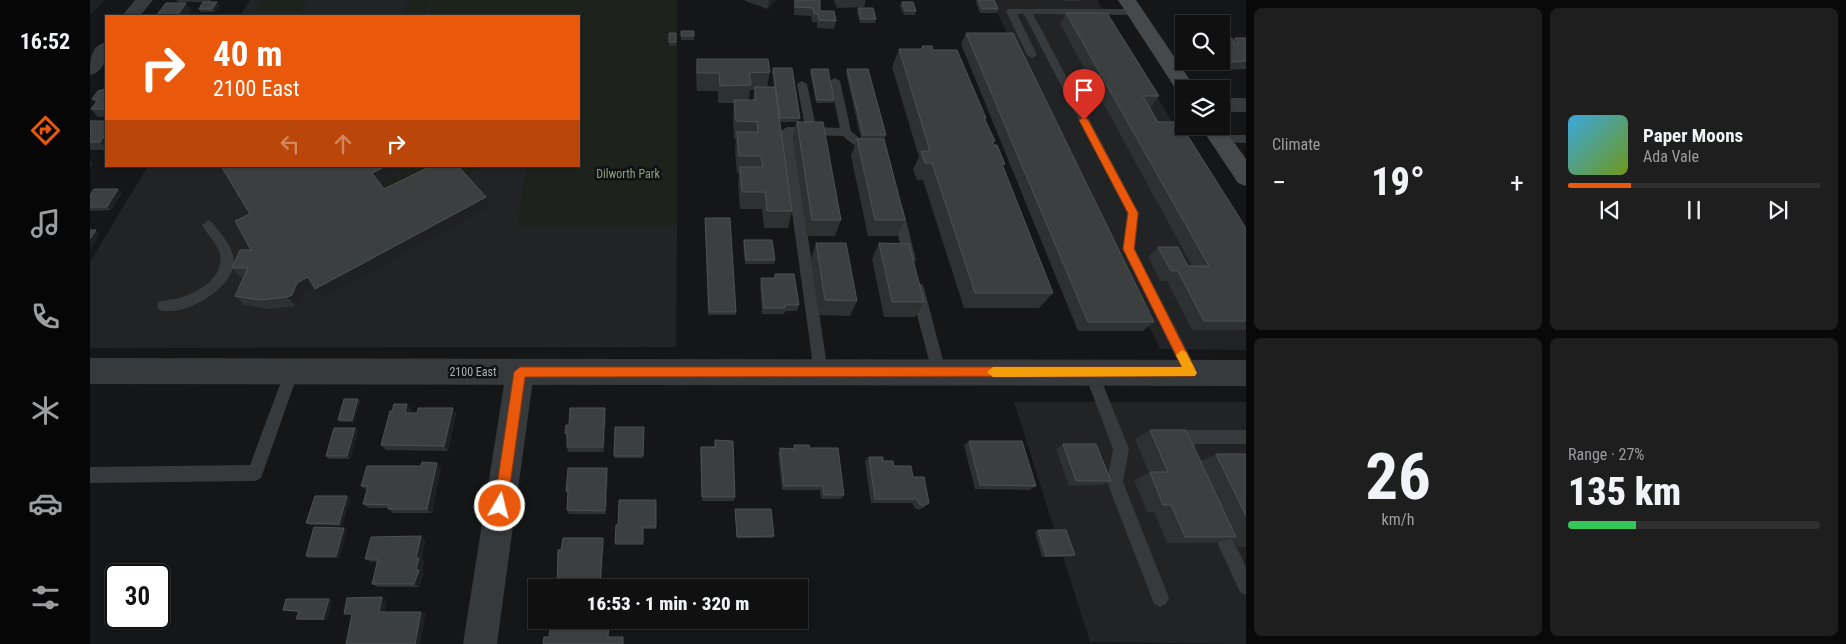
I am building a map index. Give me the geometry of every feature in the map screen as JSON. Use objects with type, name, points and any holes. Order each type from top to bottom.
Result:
[{"type":"main road","points":[[1131,6],[1180,80]]},
{"type":"main road","points":[[1217,135],[1246,178]]},
{"type":"street","points":[[132,15],[144,0]]},
{"type":"street","points":[[90,69],[105,49]]},
{"type":"street","points":[[1230,105],[1246,105]]},
{"type":"street","name":"2100 East","points":[[90,371],[1246,373]]},
{"type":"street","points":[[480,644],[520,372]]},
{"type":"lane","points":[[1032,55],[1011,11],[1131,6]]},
{"type":"lane","points":[[1027,11],[1133,213],[1129,249],[1191,373]]},
{"type":"lane","points":[[836,81],[846,132],[854,140],[883,154]]},
{"type":"lane","points":[[802,84],[811,131]]},
{"type":"lane","points":[[821,373],[787,131],[846,132]]},
{"type":"lane","points":[[1226,135],[1246,139]]},
{"type":"lane","points":[[894,199],[938,372]]},
{"type":"lane","points":[[164,306],[176,306],[198,298],[217,283],[225,269],[226,252],[208,225]]},
{"type":"lane","points":[[90,475],[255,473],[292,372]]},
{"type":"lane","points":[[1090,372],[1121,449],[1115,482],[1160,598]]},
{"type":"lane","points":[[1191,468],[1187,459],[1188,437],[1246,437]]},
{"type":"lane","points":[[1211,512],[1246,586]]},
{"type":"shaded area","points":[[250,0],[434,0],[429,15],[241,15]]},
{"type":"shaded area","points":[[991,0],[1097,0],[1175,126],[1175,135],[1180,135],[1246,241],[1246,350],[1160,349]]},
{"type":"shaded area","points":[[147,167],[527,167],[518,225],[677,225],[676,347],[90,348],[90,262]]},
{"type":"shaded area","points":[[1014,402],[1246,402],[1246,644],[1090,642]]},
{"type":"green space","points":[[263,0],[307,0],[301,11],[256,11]]},
{"type":"green space","points":[[408,0],[431,0],[427,12],[404,12]]},
{"type":"green space","name":"Dilworth Park","points":[[434,0],[677,0],[677,225],[517,225],[527,167],[580,167],[580,15],[429,15]]},
{"type":"green space","points":[[411,167],[482,167],[463,177],[390,200],[377,184]]},
{"type":"building","points":[[795,0],[820,0],[820,11],[834,11],[836,21],[819,20],[818,14],[814,14],[813,8],[795,7]]},
{"type":"building","points":[[978,0],[994,0],[998,9],[982,9]]},
{"type":"building","points":[[203,2],[217,2],[212,9],[199,9]]},
{"type":"building","points":[[902,2],[913,2],[916,11],[905,11]]},
{"type":"building","points":[[166,3],[186,3],[178,15],[157,15]]},
{"type":"building","points":[[858,8],[873,8],[876,19],[861,19]]},
{"type":"building","points":[[1066,13],[1107,13],[1159,96],[1143,96],[1158,122],[1175,122],[1175,135],[1187,135],[1246,228],[1246,321],[1204,321],[1178,271],[1171,271],[1158,247],[1178,247],[1188,266],[1209,266]]},
{"type":"building","points":[[681,31],[694,31],[694,36],[681,36]]},
{"type":"building","points":[[669,33],[676,33],[676,42],[669,42]]},
{"type":"building","points":[[966,33],[1013,33],[1154,322],[1088,322]]},
{"type":"building","points":[[1230,36],[1236,44],[1239,44],[1235,38],[1246,38],[1246,61],[1231,62]]},
{"type":"building","points":[[922,46],[932,46],[933,50],[957,50],[995,141],[992,141],[994,145],[997,145],[1005,164],[1002,164],[1053,293],[975,293],[932,163],[925,163],[921,151],[930,151],[899,49],[923,49]]},
{"type":"building","points":[[697,59],[768,59],[770,72],[749,73],[751,85],[720,86],[719,73],[697,73]]},
{"type":"building","points":[[773,68],[792,68],[800,118],[780,118]]},
{"type":"building","points":[[811,69],[828,69],[834,100],[817,100]]},
{"type":"building","points":[[847,69],[868,69],[886,135],[863,135]]},
{"type":"building","points":[[755,87],[775,87],[792,211],[767,211],[765,192],[742,192],[740,167],[763,167],[761,156],[739,156],[737,132],[758,132],[757,122],[736,121],[734,100],[756,100]]},
{"type":"building","points":[[105,89],[105,109],[91,109],[98,100],[92,99],[98,91]]},
{"type":"building","points":[[90,121],[105,121],[105,135],[100,142],[90,142]]},
{"type":"building","points":[[797,122],[823,122],[841,220],[812,220]]},
{"type":"building","points":[[857,139],[884,139],[905,220],[875,220]]},
{"type":"building","points":[[222,167],[384,167],[372,173],[384,189],[429,167],[459,167],[486,197],[315,289],[308,277],[297,283],[292,295],[259,300],[235,296],[248,268],[232,268],[240,250],[251,250],[235,221],[250,214]]},
{"type":"building","points":[[94,189],[118,189],[107,207],[90,207],[90,195]]},
{"type":"building","points":[[705,218],[730,218],[736,312],[709,312]]},
{"type":"building","points":[[90,230],[96,230],[90,239]]},
{"type":"building","points":[[744,240],[772,240],[775,260],[746,260]]},
{"type":"building","points":[[816,243],[846,243],[857,301],[825,300]]},
{"type":"building","points":[[879,243],[909,244],[924,302],[892,302]]},
{"type":"building","points":[[775,274],[794,274],[799,305],[785,305],[785,308],[764,308],[761,278],[775,278]]},
{"type":"building","points":[[344,399],[358,399],[352,420],[338,420]]},
{"type":"building","points":[[394,404],[407,404],[405,413],[417,413],[418,408],[453,408],[444,446],[381,445],[390,411],[392,411]]},
{"type":"building","points":[[570,408],[605,408],[603,447],[567,447],[567,433],[565,433],[566,425],[569,425]]},
{"type":"building","points":[[615,427],[644,427],[643,456],[614,456]]},
{"type":"building","points":[[334,428],[355,428],[347,456],[326,456]]},
{"type":"building","points":[[1150,430],[1186,430],[1236,537],[1185,537],[1171,505],[1163,505],[1150,472],[1168,472]]},
{"type":"building","points":[[715,440],[733,441],[735,497],[702,497],[701,447],[715,447]]},
{"type":"building","points":[[969,441],[1022,441],[1036,486],[980,485]]},
{"type":"building","points":[[1063,444],[1096,444],[1111,481],[1076,481]]},
{"type":"building","points":[[794,445],[809,445],[810,448],[838,448],[844,495],[824,495],[823,486],[784,486],[780,448],[795,449]]},
{"type":"building","points":[[1216,454],[1246,454],[1246,516]]},
{"type":"building","points":[[869,457],[883,457],[883,461],[893,461],[894,466],[911,466],[913,477],[924,477],[929,503],[924,506],[919,504],[917,499],[875,499]]},
{"type":"building","points":[[422,462],[437,463],[427,509],[388,509],[389,505],[363,504],[368,486],[361,486],[367,466],[421,466]]},
{"type":"building","points":[[568,468],[607,468],[605,511],[567,510]]},
{"type":"building","points":[[315,496],[347,496],[339,524],[306,523]]},
{"type":"building","points":[[619,500],[656,500],[656,527],[643,527],[643,543],[615,543]]},
{"type":"building","points":[[735,509],[771,509],[774,536],[737,537]]},
{"type":"building","points":[[314,527],[344,528],[336,556],[306,556]]},
{"type":"building","points":[[1038,530],[1066,530],[1075,555],[1046,556]]},
{"type":"building","points":[[421,536],[416,558],[419,558],[416,570],[419,570],[414,584],[372,584],[378,559],[365,559],[371,537]]},
{"type":"building","points":[[563,538],[603,538],[600,579],[557,579],[558,550],[561,550]]},
{"type":"building","points":[[382,597],[379,612],[421,612],[415,644],[346,644],[352,614],[344,614],[347,598]]},
{"type":"building","points":[[286,599],[329,599],[323,619],[296,619],[299,611],[283,610]]},
{"type":"building","points":[[550,629],[608,629],[608,637],[623,637],[623,644],[543,644],[544,637],[549,637]]},
{"type":"slow traffic","points":[[993,372],[1191,373],[1182,355]]},
{"type":"route","points":[[500,506],[520,372],[1191,373],[1129,249],[1133,213],[1084,120]]}]
